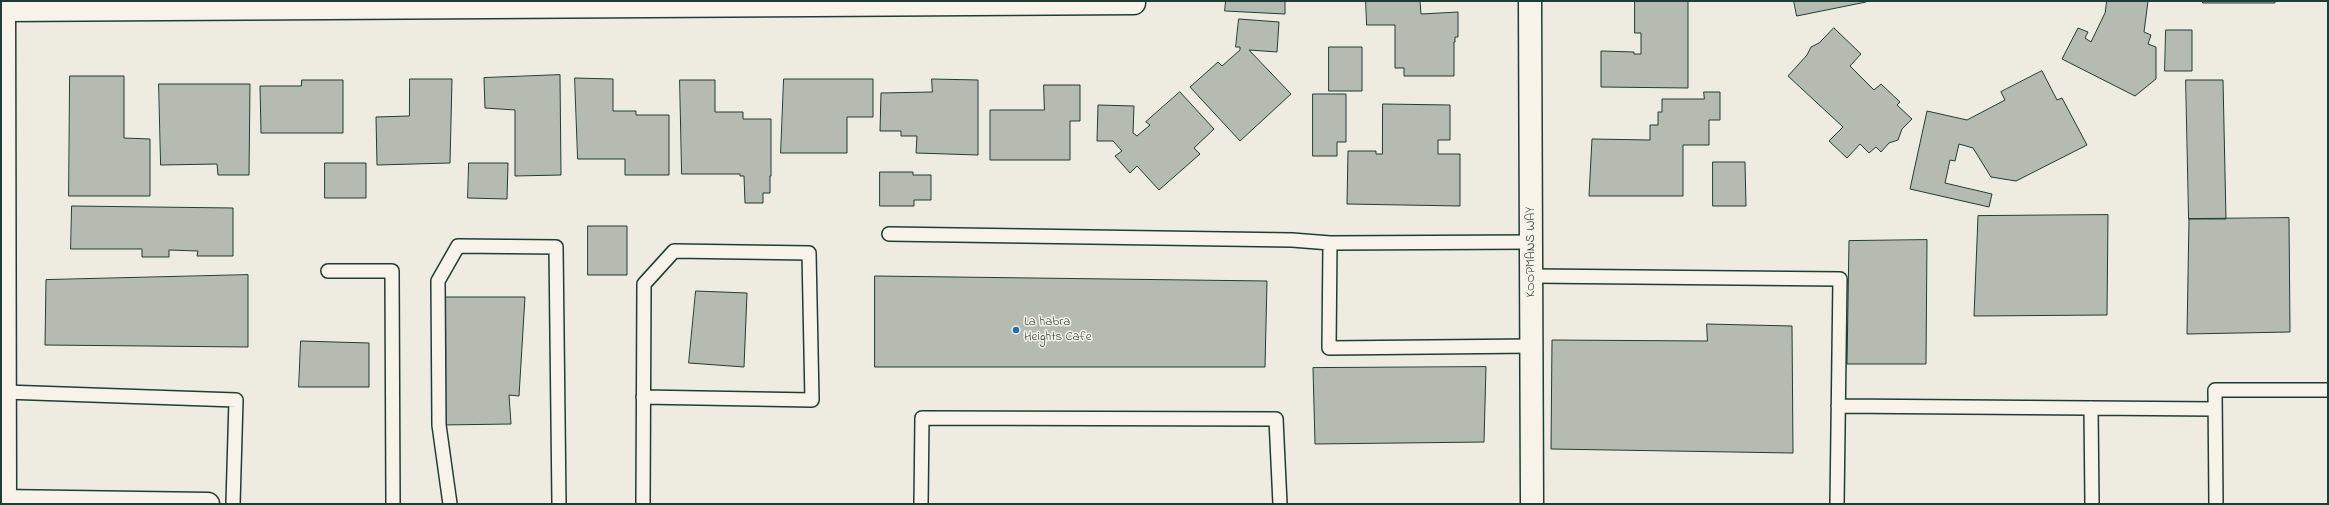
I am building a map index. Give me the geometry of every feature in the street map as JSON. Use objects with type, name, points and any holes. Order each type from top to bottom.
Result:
[{"type":"street","name":"KOOPMANS WAY","points":[[1530,1],[1533,242],[1532,504]]},
{"type":"street","points":[[208,504],[4,502],[4,6],[1134,3]]},
{"type":"lane","points":[[889,234],[1292,240],[1330,243],[1533,242]]},
{"type":"lane","points":[[1330,243],[1329,348],[1533,346]]},
{"type":"lane","points":[[450,504],[439,425],[438,280],[458,246],[556,247],[559,504]]},
{"type":"lane","points":[[643,396],[812,400],[809,253],[674,251],[644,284],[643,396],[643,504]]},
{"type":"lane","points":[[328,271],[392,271],[393,504]]},
{"type":"lane","points":[[1533,276],[1840,280],[1837,504]]},
{"type":"lane","points":[[2216,504],[2215,390],[2328,390]]},
{"type":"lane","points":[[5,392],[236,400],[233,504]]},
{"type":"lane","points":[[1838,406],[2215,410]]},
{"type":"lane","points":[[2091,408],[2092,504]]},
{"type":"lane","points":[[921,504],[922,418],[1276,419],[1280,504]]},
{"type":"building","points":[[1226,1],[1285,1],[1285,14],[1225,11]]},
{"type":"building","points":[[1366,1],[1420,1],[1421,14],[1458,12],[1458,37],[1455,37],[1454,42],[1454,76],[1404,76],[1404,68],[1395,68],[1395,25],[1367,25]]},
{"type":"building","points":[[1635,1],[1688,1],[1688,88],[1601,87],[1601,51],[1634,52],[1634,54],[1641,54],[1641,33],[1635,33]]},
{"type":"building","points":[[1794,1],[1866,1],[1866,2],[1797,16]]},
{"type":"building","points":[[2107,1],[2148,1],[2144,32],[2151,35],[2148,44],[2156,47],[2156,79],[2135,96],[2062,59],[2078,28],[2088,32],[2085,38],[2091,42],[2105,13]]},
{"type":"building","points":[[2203,1],[2275,1],[2275,3],[2203,3]]},
{"type":"building","points":[[1239,19],[1279,22],[1277,52],[1249,50],[1291,94],[1240,141],[1190,87],[1218,62],[1222,66],[1240,50],[1240,47],[1236,47]]},
{"type":"building","points":[[1834,28],[1861,54],[1850,66],[1874,90],[1881,84],[1900,102],[1897,105],[1912,119],[1902,129],[1898,140],[1889,143],[1881,152],[1876,147],[1869,153],[1860,144],[1847,158],[1829,141],[1843,127],[1788,76],[1807,55],[1811,47],[1819,43]]},
{"type":"building","points":[[2166,30],[2192,30],[2192,71],[2165,71]]},
{"type":"building","points":[[1329,47],[1362,47],[1362,91],[1329,91]]},
{"type":"building","points":[[2042,71],[2057,100],[2062,98],[2087,145],[2016,181],[1991,177],[1973,148],[1959,144],[1955,161],[1950,160],[1945,183],[1992,194],[1989,207],[1910,189],[1927,111],[1967,120],[2005,100],[2001,92]]},
{"type":"building","points":[[560,75],[561,175],[515,176],[515,110],[485,108],[484,78]]},
{"type":"building","points":[[70,76],[124,76],[124,138],[150,139],[150,196],[69,196]]},
{"type":"building","points":[[575,78],[613,79],[613,111],[636,111],[636,115],[669,115],[669,175],[625,175],[625,159],[578,159]]},
{"type":"building","points":[[410,79],[452,79],[450,163],[377,165],[376,117],[409,116]]},
{"type":"building","points":[[784,79],[873,79],[873,117],[847,117],[847,153],[781,153]]},
{"type":"building","points":[[932,79],[978,80],[978,155],[916,153],[917,136],[901,136],[901,131],[880,131],[881,93],[932,92]]},
{"type":"building","points":[[302,80],[343,80],[343,133],[261,133],[260,86],[301,86]]},
{"type":"building","points":[[680,80],[715,80],[715,112],[743,112],[743,119],[771,119],[770,193],[763,193],[763,203],[745,203],[744,176],[740,176],[740,174],[682,174]]},
{"type":"building","points":[[2186,80],[2223,80],[2226,219],[2189,219]]},
{"type":"building","points":[[159,84],[250,84],[249,175],[218,175],[217,164],[161,165]]},
{"type":"building","points":[[1044,85],[1080,85],[1080,121],[1070,121],[1070,160],[990,160],[990,110],[1044,110]]},
{"type":"building","points":[[1180,92],[1214,129],[1194,148],[1200,154],[1159,190],[1137,166],[1130,173],[1115,156],[1122,151],[1113,141],[1097,141],[1098,105],[1134,106],[1133,133],[1137,136],[1150,125],[1146,122]]},
{"type":"building","points":[[1704,92],[1720,92],[1720,120],[1709,120],[1709,145],[1683,145],[1683,196],[1589,196],[1592,139],[1650,140],[1650,125],[1658,125],[1658,112],[1662,112],[1662,99],[1704,99]]},
{"type":"building","points":[[1313,94],[1346,94],[1346,142],[1337,142],[1337,156],[1313,156]]},
{"type":"building","points":[[1383,104],[1450,105],[1450,140],[1438,140],[1438,154],[1460,154],[1460,206],[1347,204],[1348,151],[1376,151],[1376,154],[1382,154]]},
{"type":"building","points":[[1713,162],[1745,162],[1746,206],[1713,206]]},
{"type":"building","points":[[325,163],[366,163],[366,198],[325,198]]},
{"type":"building","points":[[469,163],[508,163],[507,199],[468,198]]},
{"type":"building","points":[[880,172],[913,172],[913,175],[931,175],[931,200],[914,200],[914,206],[880,206]]},
{"type":"building","points":[[72,206],[233,208],[233,256],[197,256],[198,251],[169,250],[169,257],[142,257],[142,249],[71,249]]},
{"type":"building","points":[[2108,215],[2107,315],[1974,316],[1978,216]]},
{"type":"building","points":[[2289,218],[2290,332],[2187,334],[2189,219]]},
{"type":"building","points":[[588,226],[627,226],[627,275],[588,275]]},
{"type":"building","points":[[1927,240],[1926,364],[1847,364],[1849,241]]},
{"type":"building","points":[[248,275],[248,347],[45,345],[46,280]]},
{"type":"building","points":[[875,276],[1267,281],[1265,367],[875,367]]},
{"type":"building","points":[[696,291],[747,293],[744,367],[689,363]]},
{"type":"building","points":[[443,297],[525,297],[519,396],[509,395],[511,424],[442,425]]},
{"type":"building","points":[[1707,324],[1792,326],[1793,453],[1551,449],[1552,340],[1707,341]]},
{"type":"building","points":[[301,341],[369,343],[369,387],[299,387]]},
{"type":"building","points":[[1486,367],[1484,442],[1315,444],[1313,368]]},
{"type":"place","name":"La habra Heights Cafe","points":[[1016,330]]}]
